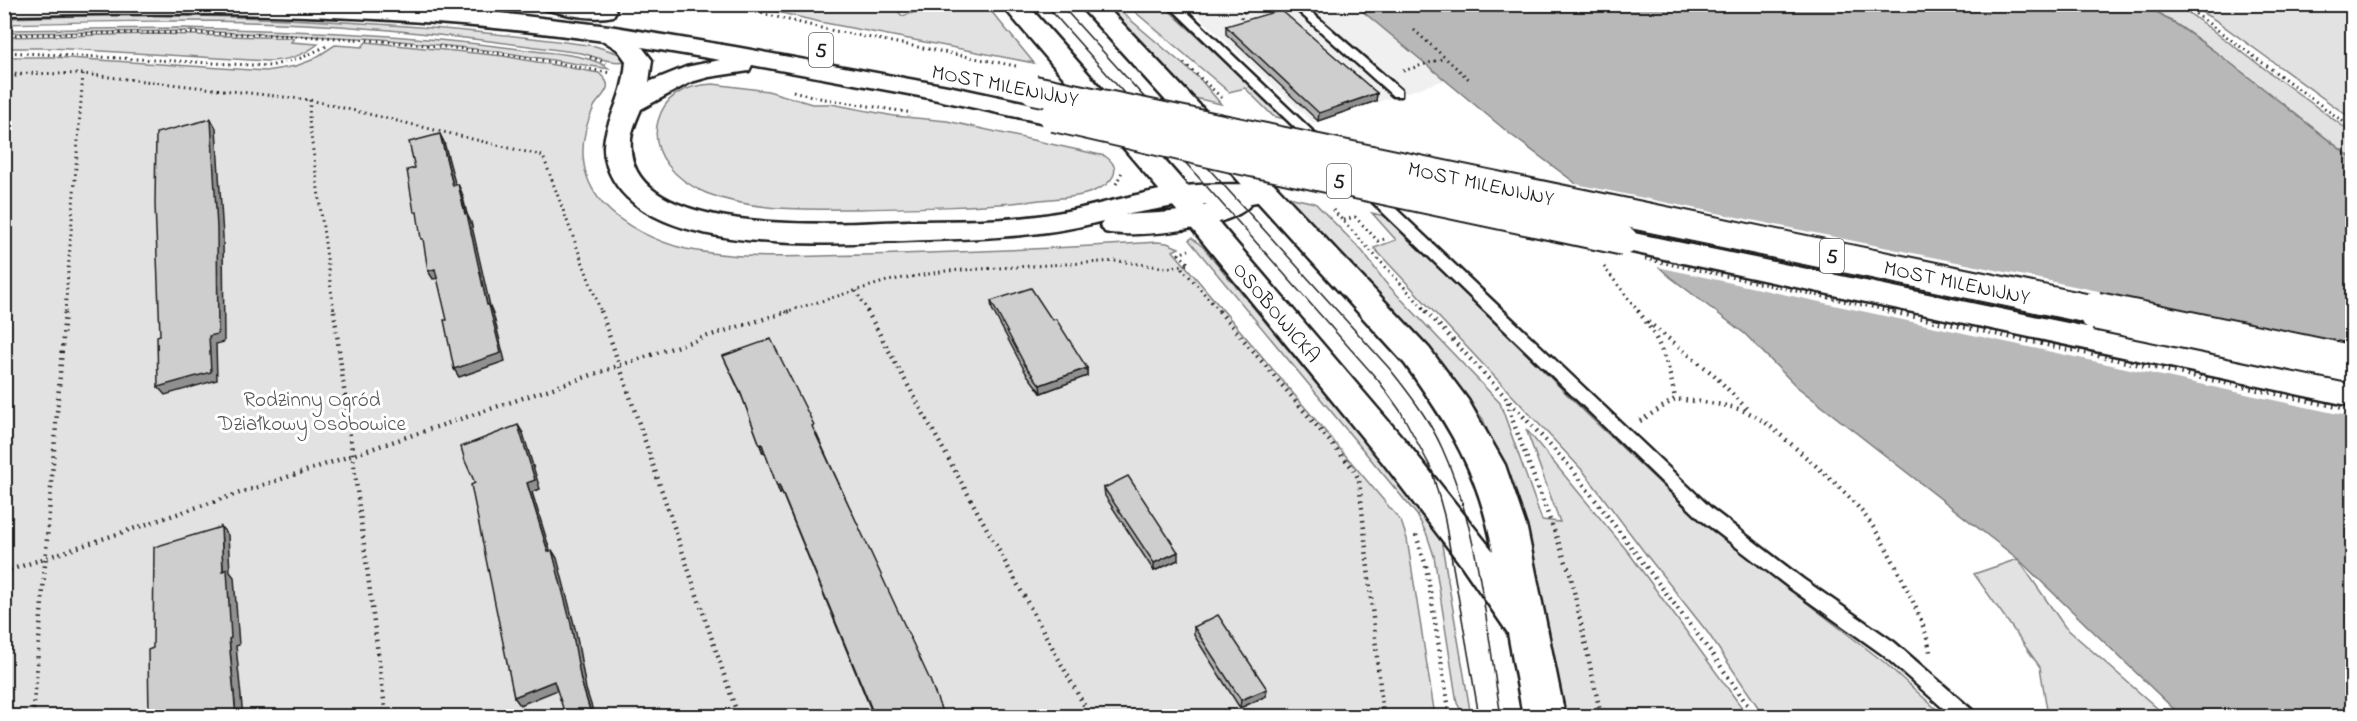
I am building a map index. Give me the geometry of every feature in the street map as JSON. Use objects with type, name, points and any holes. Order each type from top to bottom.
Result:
[{"type":"main road","name":"5","points":[[553,4],[605,17],[786,77]]},
{"type":"main road","name":"OSOBOWICKA","points":[[1013,4],[1187,219],[1396,454],[1480,562],[1527,631]]},
{"type":"main road","name":"OSOBOWICKA","points":[[1090,4],[1263,193],[1417,356],[1456,409],[1487,465],[1508,529],[1544,717]]},
{"type":"main road","name":"5","points":[[4,8],[113,5],[328,8],[460,17],[605,17]]},
{"type":"main road","name":"MOST MILENIJNY","points":[[605,17],[1025,78],[2352,364]]},
{"type":"main road","points":[[605,17],[639,60],[617,144],[623,168],[634,186],[649,199],[670,212],[696,222],[728,230],[763,233],[988,229],[1062,222],[1128,225],[1187,219],[1263,193]]},
{"type":"main road","points":[[629,105],[666,82],[694,71],[722,66],[786,77]]},
{"type":"main road","name":"MOST MILENIJNY","points":[[786,77],[884,81],[1240,160],[2352,394]]},
{"type":"lane","points":[[1172,4],[1444,260],[1706,514],[1797,584],[1888,648],[1936,688],[1965,717]]},
{"type":"lane","points":[[1295,4],[1396,93]]},
{"type":"path","points":[[724,4],[1025,78]]},
{"type":"path","points":[[1241,18],[1248,4]]},
{"type":"path","points":[[2182,4],[2352,128]]},
{"type":"path","points":[[1414,30],[1472,81]]},
{"type":"path","points":[[4,35],[146,33],[332,38],[484,52],[618,74]]},
{"type":"path","points":[[4,52],[270,66],[301,58],[329,45]]},
{"type":"path","points":[[1407,71],[1445,58]]},
{"type":"path","points":[[4,79],[33,72]]},
{"type":"path","points":[[4,73],[83,74],[310,100],[543,156],[621,366],[738,717]]},
{"type":"path","points":[[33,717],[83,74]]},
{"type":"path","points":[[786,77],[811,97],[858,105]]},
{"type":"path","points":[[310,100],[309,120],[386,717]]},
{"type":"path","points":[[1390,237],[1378,241],[1355,217],[1346,222],[1508,402],[1571,468],[1713,655],[1755,717]]},
{"type":"path","points":[[1187,219],[1191,250],[1196,256]]},
{"type":"path","points":[[4,572],[724,331],[887,281],[946,271],[1132,261],[1172,269],[1182,268],[1189,264],[1179,254],[1191,250]]},
{"type":"path","points":[[1640,258],[2352,410]]},
{"type":"path","points":[[1182,268],[1279,379],[1355,471],[1359,480],[1383,717]]},
{"type":"path","points":[[856,291],[1090,717]]},
{"type":"path","points":[[1646,321],[1688,351],[1727,384],[1750,412],[1831,479],[1869,522],[1906,587],[1929,642],[1936,688]]},
{"type":"path","points":[[1620,433],[1675,399],[1700,401],[1750,412]]},
{"type":"path","points":[[1508,402],[1511,416],[1570,573],[1601,717]]},
{"type":"path","points":[[1414,527],[1426,566],[1450,717]]},
{"type":"shaded area","points":[[1203,4],[1355,5],[1445,80],[1313,123],[1190,8]]},
{"type":"shaded area","points":[[1355,5],[2146,5],[2199,40],[2352,158],[2352,716],[2181,716],[2018,559],[1796,386],[1745,334],[1670,277],[1589,204],[1574,182],[1510,134]]},
{"type":"green space","points":[[748,5],[893,5],[902,16],[916,12],[911,5],[986,5],[1034,63],[820,22]]},
{"type":"green space","points":[[1101,5],[1113,5],[1200,79],[1221,104],[1186,96]]},
{"type":"green space","points":[[1127,5],[1163,5],[1288,120],[1273,116],[1245,88],[1229,92]]},
{"type":"green space","points":[[2146,5],[2176,5],[2182,8],[2352,133],[2352,158],[2225,59]]},
{"type":"green space","points":[[2189,5],[2352,5],[2352,119],[2215,20]]},
{"type":"green space","points":[[124,15],[301,19],[478,32],[595,46],[620,54],[627,61],[610,61],[581,53],[484,40],[355,27],[204,21],[5,24],[4,18]]},
{"type":"green space","points":[[179,28],[309,32],[440,40],[570,55],[591,60],[610,69],[495,51],[381,39],[191,31],[4,33],[5,30]]},
{"type":"green space","points":[[157,34],[294,38],[291,42],[318,44],[294,57],[267,61],[51,48],[5,48],[5,37]]},
{"type":"green space","name":"Rodzinny Ogród Działkowy Osobowice","points":[[366,42],[503,56],[599,73],[607,86],[589,119],[583,145],[585,169],[589,181],[603,204],[620,219],[652,237],[686,249],[730,255],[774,257],[1010,250],[1157,242],[1179,248],[1173,251],[1401,521],[1407,539],[1435,716],[5,716],[5,57],[53,57],[266,71],[296,66],[312,60],[335,45],[362,47]]},
{"type":"green space","points":[[713,84],[768,91],[812,104],[831,104],[894,116],[947,121],[1105,156],[1111,161],[1115,171],[1106,184],[1087,194],[1010,203],[924,208],[820,209],[743,204],[706,193],[685,181],[668,165],[658,144],[656,133],[658,121],[666,104],[686,89]]},
{"type":"green space","points":[[1284,196],[1315,203],[1363,252],[1385,282],[1500,403],[1542,520],[1560,522],[1526,429],[1629,553],[1748,716],[1564,716],[1521,517],[1483,419],[1446,371]]},
{"type":"green space","points":[[1372,213],[1388,217],[1592,419],[1699,520],[1884,662],[1944,716],[1764,716],[1708,633],[1584,472],[1374,248],[1396,240]]},
{"type":"green space","points":[[1192,238],[1204,248],[1440,533],[1471,716],[1464,716],[1457,703],[1434,556],[1417,515],[1189,240]]},
{"type":"green space","points":[[2018,559],[2065,627],[2166,716],[2048,716],[2040,667],[1974,574]]},
{"type":"pier","points":[[1571,183],[2352,343],[2352,417],[1653,266],[1587,206]]},
{"type":"building","points":[[1281,10],[1377,93],[1319,113],[1226,26]]},
{"type":"building","points":[[211,119],[217,228],[218,334],[209,336],[211,372],[158,387],[157,336],[160,335],[155,204],[156,133]]},
{"type":"building","points":[[440,134],[453,186],[458,184],[465,214],[467,214],[487,305],[489,305],[501,353],[454,369],[444,320],[447,320],[435,269],[428,271],[407,170],[415,168],[409,142]]},
{"type":"building","points":[[1031,288],[1052,320],[1056,319],[1087,368],[1040,385],[1025,365],[991,301]]},
{"type":"building","points":[[771,339],[814,425],[812,426],[930,680],[944,717],[875,717],[779,485],[777,486],[762,444],[760,445],[740,391],[723,356]]},
{"type":"building","points":[[518,425],[535,480],[527,483],[548,552],[552,550],[571,624],[581,681],[592,717],[566,717],[554,681],[514,697],[471,485],[475,483],[461,447]]},
{"type":"building","points":[[1128,476],[1178,552],[1154,563],[1104,488]]},
{"type":"building","points":[[221,527],[223,571],[227,569],[231,638],[229,639],[236,717],[149,717],[148,650],[153,648],[154,547]]},
{"type":"building","points":[[1218,615],[1267,689],[1241,700],[1194,627]]},
{"type":"tram line","points":[[1045,4],[1378,380],[1401,412],[1431,468],[1444,515],[1479,716]]},
{"type":"tram line","points":[[1060,4],[1389,368],[1425,417],[1442,448],[1465,513],[1480,580],[1501,716]]}]
